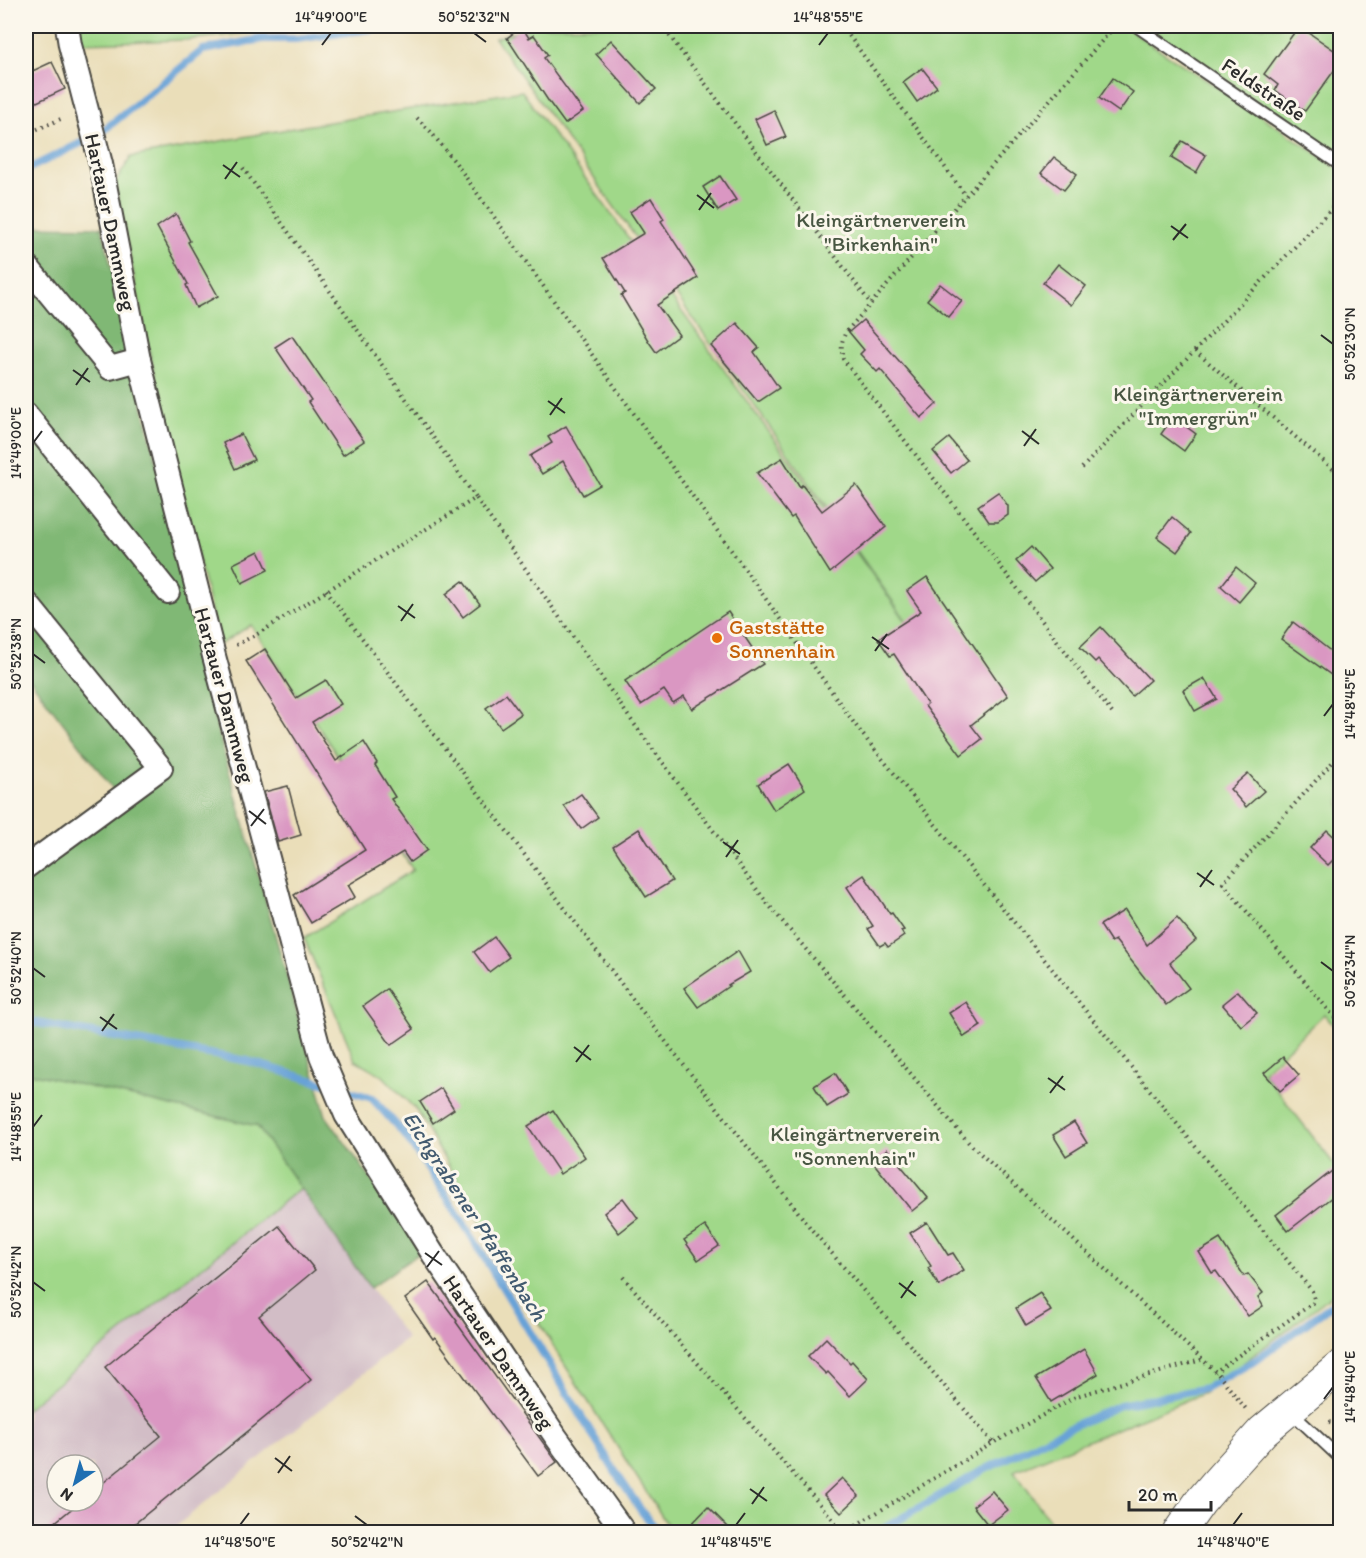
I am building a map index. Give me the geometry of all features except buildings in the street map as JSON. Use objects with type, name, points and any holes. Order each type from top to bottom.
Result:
[{"type":"main road","points":[[1179,1533],[1200,1502],[1263,1431],[1341,1367]]},
{"type":"street","name":"Hartauer Dammweg","points":[[66,26],[96,147],[139,360],[214,656],[321,1056],[346,1115],[440,1264],[556,1437],[624,1533]]},
{"type":"street","points":[[26,265],[110,368],[139,360]]},
{"type":"street","points":[[26,414],[168,592]]},
{"type":"street","points":[[26,602],[161,768],[26,867]]},
{"type":"lane","name":"Feldstraße","points":[[1136,26],[1341,165]]},
{"type":"lane","points":[[1288,1409],[1341,1458]]},
{"type":"path","points":[[662,26],[871,304]]},
{"type":"path","points":[[842,26],[966,196]]},
{"type":"path","points":[[1112,713],[843,359],[841,339],[1115,26]]},
{"type":"path","points":[[26,134],[88,116]]},
{"type":"path","points":[[417,118],[455,162],[859,730],[1312,1291],[1313,1303],[1216,1373]]},
{"type":"path","points":[[243,168],[629,717],[775,912],[969,1143],[1228,1386]]},
{"type":"path","points":[[1082,468],[1341,200]]},
{"type":"path","points":[[1195,351],[1341,475]]},
{"type":"path","points":[[214,656],[259,633],[476,498]]},
{"type":"path","points":[[326,590],[635,1002],[812,1230],[993,1443]]},
{"type":"path","points":[[1341,754],[1223,883],[1341,1024]]},
{"type":"path","points":[[623,1277],[836,1523],[846,1528],[851,1528],[1077,1396],[1201,1360]]},
{"type":"shaded area","points":[[26,1072],[258,1126],[407,1338],[169,1532],[26,1532]]},
{"type":"green space","points":[[78,26],[303,26],[187,40],[80,43]]},
{"type":"green space","name":"Kleingärtnerverein \"Sonnenhain\"","points":[[536,26],[1125,26],[1340,170],[1340,1033],[1324,1014],[1263,1072],[1340,1172],[1340,1289],[1204,1393],[1014,1471],[1058,1532],[672,1532],[559,1356],[416,1110],[382,1075],[355,1060],[304,938],[413,870],[251,625],[219,645],[150,354],[115,183],[131,157],[522,91],[922,643],[495,38]]},
{"type":"green space","points":[[1145,26],[1340,26],[1340,160]]},
{"type":"green space","points":[[26,226],[102,227],[219,735],[326,1116],[422,1251],[370,1288],[257,1126],[26,1072],[26,890],[32,874],[126,806],[26,674]]},
{"type":"green space","points":[[26,1072],[258,1126],[300,1188],[26,1409]]},
{"type":"waterway","points":[[26,170],[104,130],[203,50],[262,39],[296,39],[394,26]]},
{"type":"waterway","name":"Eichgrabener Pfaffenbach","points":[[26,1021],[248,1061],[372,1098],[406,1136],[461,1219],[614,1470],[642,1512],[659,1532]]},
{"type":"waterway","name":"Eichgrabener Pfaffenbach","points":[[878,1532],[980,1472],[1120,1405],[1206,1388],[1256,1360],[1340,1299]]},
{"type":"place","name":"Gaststätte Sonnenhain","points":[[717,638]]},
{"type":"park label","name":"Kleingärtnerverein \"Birkenhain\"","points":[[881,231]]},
{"type":"park label","name":"Kleingärtnerverein \"Immergrün\"","points":[[1198,405]]}]
